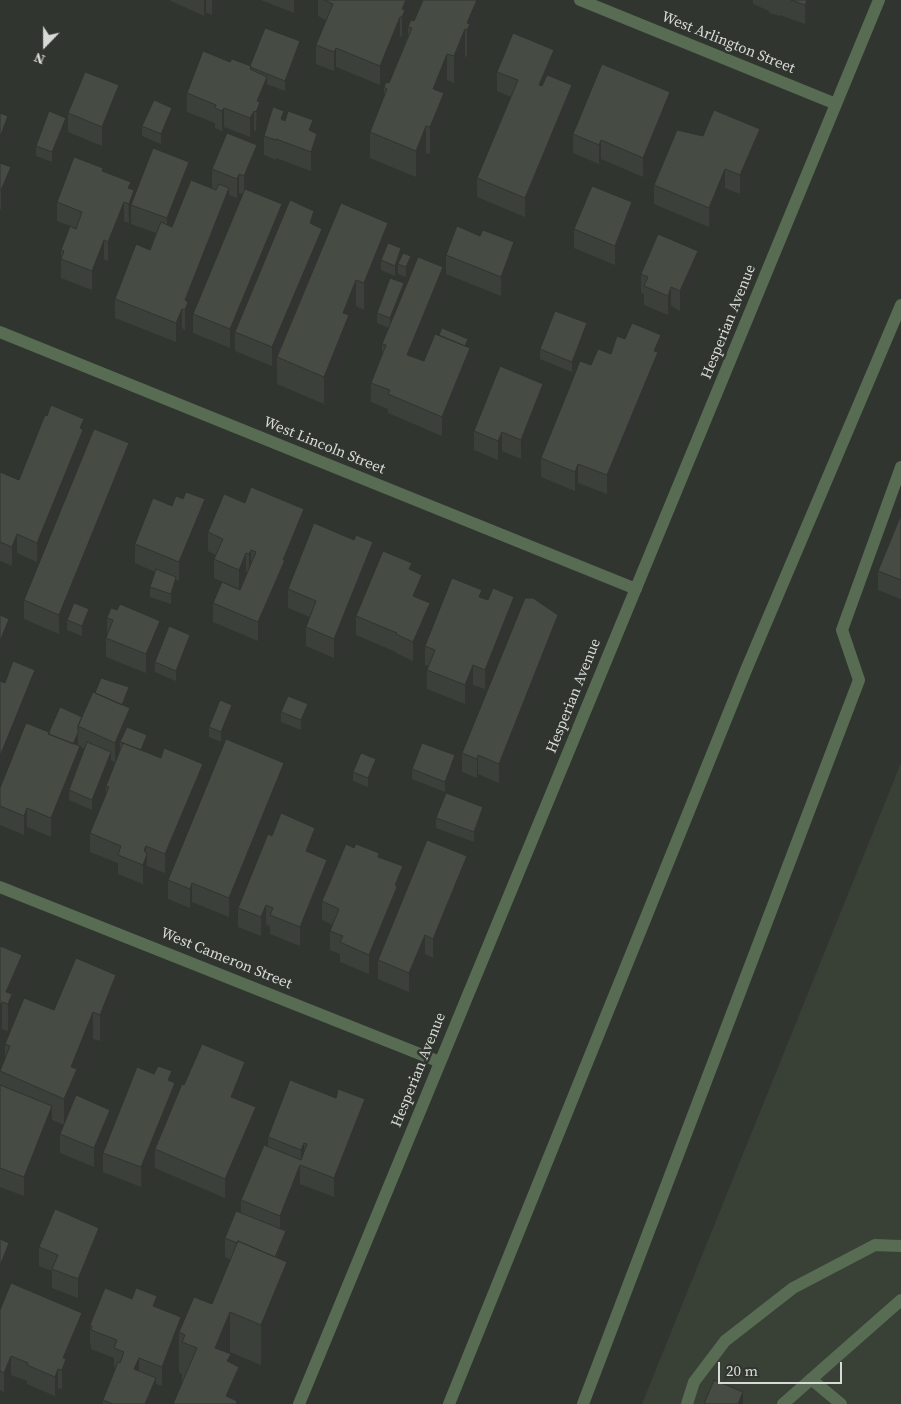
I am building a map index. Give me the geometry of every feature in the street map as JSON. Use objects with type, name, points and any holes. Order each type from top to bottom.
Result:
[{"type":"street","name":"West Arlington Street","points":[[580,0],[836,104]]},
{"type":"street","name":"Hesperian Avenue","points":[[299,1404],[879,0]]},
{"type":"street","points":[[449,1404],[750,661],[901,305]]},
{"type":"street","name":"West Lincoln Street","points":[[0,332],[636,589]]},
{"type":"street","points":[[583,1404],[859,680],[842,630],[901,467]]},
{"type":"street","name":"West Cameron Street","points":[[0,887],[440,1062]]},
{"type":"street","points":[[687,1404],[694,1382],[725,1341],[793,1288],[875,1245],[901,1246]]},
{"type":"street","points":[[783,1404],[901,1300]]},
{"type":"street","points":[[811,1379],[841,1404]]},
{"type":"shaded area","points":[[901,763],[901,1404],[642,1404]]},
{"type":"building","points":[[324,0],[406,0],[402,9],[405,10],[402,17],[400,17],[380,66],[336,48],[334,52],[316,45],[333,4]]},
{"type":"building","points":[[423,0],[477,0],[467,23],[470,24],[467,30],[465,29],[454,56],[447,54],[433,89],[444,93],[430,127],[426,126],[416,151],[370,132],[387,89],[384,87],[386,82],[389,83],[412,28],[408,27],[411,20],[414,21]]},
{"type":"building","points":[[791,0],[807,0],[805,5]]},
{"type":"building","points":[[265,28],[300,41],[285,81],[250,67]]},
{"type":"building","points":[[513,33],[554,50],[539,85],[542,86],[547,75],[572,85],[525,198],[477,178],[518,80],[497,72]]},
{"type":"building","points":[[203,51],[230,62],[232,59],[251,66],[250,69],[267,77],[257,101],[260,102],[256,112],[254,111],[250,118],[224,108],[222,111],[215,108],[216,105],[187,93]]},
{"type":"building","points":[[602,64],[670,92],[643,158],[601,140],[599,145],[573,134]]},
{"type":"building","points":[[85,72],[119,85],[102,127],[68,113]]},
{"type":"building","points":[[154,100],[172,108],[161,134],[142,126]]},
{"type":"building","points":[[273,107],[284,111],[281,119],[285,121],[288,111],[313,120],[309,130],[317,134],[311,152],[264,136]]},
{"type":"building","points":[[714,110],[760,129],[740,175],[725,169],[709,208],[654,185],[677,130],[703,136]]},
{"type":"building","points":[[49,111],[66,118],[52,152],[36,146]]},
{"type":"building","points":[[0,113],[8,116],[0,137]]},
{"type":"building","points":[[227,133],[257,145],[244,176],[239,174],[237,179],[212,169]]},
{"type":"building","points":[[153,148],[189,162],[167,218],[131,205]]},
{"type":"building","points":[[74,157],[103,168],[102,171],[131,182],[128,188],[134,190],[129,204],[124,202],[108,242],[104,240],[92,271],[61,259],[64,251],[61,250],[70,226],[76,229],[82,212],[57,202]]},
{"type":"building","points":[[0,163],[11,167],[1,190],[0,190]]},
{"type":"building","points":[[191,180],[216,190],[219,184],[229,188],[185,300],[188,302],[185,310],[182,309],[176,323],[115,299],[136,244],[150,250],[161,222],[172,227]]},
{"type":"building","points":[[592,186],[632,202],[615,246],[574,229]]},
{"type":"building","points":[[245,189],[282,204],[230,329],[193,314]]},
{"type":"building","points":[[290,200],[314,211],[310,223],[322,229],[272,347],[235,332]]},
{"type":"building","points":[[341,203],[388,223],[364,283],[356,280],[343,313],[349,315],[324,377],[277,357]]},
{"type":"building","points":[[457,226],[480,236],[483,230],[514,242],[501,277],[446,255]]},
{"type":"building","points":[[658,234],[698,251],[680,291],[671,287],[668,296],[644,286],[648,277],[641,274]]},
{"type":"building","points":[[388,243],[401,248],[395,266],[381,260]]},
{"type":"building","points":[[403,253],[411,256],[406,267],[398,264]]},
{"type":"building","points":[[418,257],[443,267],[407,355],[424,361],[435,334],[470,348],[442,417],[388,394],[390,390],[371,383],[386,345],[382,344]]},
{"type":"building","points":[[390,278],[404,283],[390,318],[377,313]]},
{"type":"building","points":[[555,311],[587,323],[572,362],[540,349]]},
{"type":"building","points":[[632,323],[661,335],[654,351],[658,352],[607,475],[578,464],[575,472],[541,458],[580,361],[591,365],[598,349],[611,354],[617,336],[625,339]]},
{"type":"building","points":[[442,328],[468,339],[465,346],[439,335]]},
{"type":"building","points":[[500,366],[543,384],[521,440],[502,432],[498,441],[474,431]]},
{"type":"building","points":[[51,405],[84,419],[80,428],[83,430],[37,543],[17,534],[12,547],[0,542],[0,472],[19,480],[45,415],[47,416]]},
{"type":"building","points":[[94,429],[129,443],[59,615],[24,600]]},
{"type":"building","points":[[251,487],[304,509],[283,560],[285,560],[258,622],[213,603],[222,582],[240,590],[256,552],[251,550],[249,554],[246,553],[239,570],[214,559],[223,539],[208,532],[224,494],[245,503]]},
{"type":"building","points":[[186,492],[205,499],[179,562],[135,544],[153,498],[172,506],[176,496],[183,499]]},
{"type":"building","points":[[901,515],[901,580],[878,571]]},
{"type":"building","points":[[314,523],[354,540],[356,535],[373,542],[334,639],[306,627],[316,601],[288,589]]},
{"type":"building","points":[[383,551],[412,563],[409,569],[422,575],[413,596],[430,603],[413,642],[397,633],[356,616]]},
{"type":"building","points":[[156,569],[176,577],[171,594],[150,587]]},
{"type":"building","points":[[452,578],[482,590],[479,597],[488,600],[493,588],[514,597],[485,670],[473,665],[465,685],[427,670],[435,650],[425,646]]},
{"type":"building","points":[[525,598],[533,598],[558,615],[499,764],[478,755],[477,759],[462,753]]},
{"type":"building","points":[[74,603],[89,609],[82,626],[67,620]]},
{"type":"building","points":[[120,604],[160,621],[146,654],[106,638],[113,620],[107,618],[111,608],[117,610]]},
{"type":"building","points":[[0,615],[9,619],[0,641]]},
{"type":"building","points":[[169,626],[190,635],[176,671],[155,662]]},
{"type":"building","points":[[13,661],[35,670],[0,756],[0,681],[5,683]]},
{"type":"building","points":[[101,678],[129,687],[122,705],[95,693]]},
{"type":"building","points":[[93,692],[130,708],[115,743],[78,726]]},
{"type":"building","points":[[288,696],[308,704],[301,720],[281,712]]},
{"type":"building","points":[[220,700],[232,705],[221,732],[209,727]]},
{"type":"building","points":[[60,707],[82,717],[73,744],[49,734]]},
{"type":"building","points":[[26,723],[80,746],[51,818],[27,808],[24,816],[0,806],[0,788]]},
{"type":"building","points":[[127,727],[147,735],[141,750],[120,742]]},
{"type":"building","points":[[226,739],[284,763],[229,898],[192,883],[190,889],[168,880]]},
{"type":"building","points":[[87,742],[111,752],[92,800],[69,790]]},
{"type":"building","points":[[123,743],[161,758],[164,748],[203,764],[165,854],[146,846],[144,850],[147,854],[143,865],[118,855],[121,846],[90,833],[109,787],[106,786]]},
{"type":"building","points":[[422,743],[455,755],[445,782],[412,769]]},
{"type":"building","points":[[361,753],[376,759],[368,778],[353,772]]},
{"type":"building","points":[[446,793],[483,807],[474,832],[436,818]]},
{"type":"building","points":[[281,813],[315,828],[306,851],[327,860],[300,927],[270,915],[273,908],[266,905],[261,917],[238,908],[268,834],[272,836]]},
{"type":"building","points":[[427,840],[467,856],[433,939],[425,935],[409,973],[378,960]]},
{"type":"building","points":[[346,844],[354,848],[356,844],[379,853],[378,857],[403,866],[395,885],[397,887],[369,955],[340,942],[343,936],[330,931],[339,909],[322,901]]},
{"type":"building","points":[[0,946],[22,955],[6,992],[12,994],[8,1004],[2,1002],[0,1007]]},
{"type":"building","points":[[76,958],[116,975],[100,1015],[93,1012],[71,1067],[77,1069],[64,1099],[0,1071],[10,1046],[5,1044],[24,998],[54,1010]]},
{"type":"building","points":[[202,1044],[245,1062],[231,1097],[256,1107],[225,1179],[155,1149],[182,1084],[184,1085]]},
{"type":"building","points":[[158,1066],[172,1071],[168,1080],[175,1083],[141,1167],[103,1153],[137,1067],[154,1074]]},
{"type":"building","points":[[290,1080],[336,1098],[338,1089],[365,1099],[334,1178],[300,1165],[280,1216],[241,1200],[264,1145],[301,1160],[307,1144],[304,1143],[301,1150],[268,1137]]},
{"type":"building","points":[[0,1085],[52,1106],[24,1177],[0,1168]]},
{"type":"building","points":[[76,1095],[110,1110],[94,1148],[60,1134]]},
{"type":"building","points":[[55,1209],[99,1228],[78,1279],[52,1269],[58,1255],[39,1247]]},
{"type":"building","points":[[236,1211],[286,1231],[275,1257],[238,1241],[237,1243],[225,1238]]},
{"type":"building","points":[[0,1239],[9,1243],[0,1266]]},
{"type":"building","points":[[238,1241],[287,1262],[261,1325],[230,1312],[215,1348],[231,1354],[227,1361],[239,1367],[226,1396],[237,1401],[236,1404],[173,1404],[197,1348],[182,1342],[185,1335],[179,1332],[194,1297],[212,1304]]},
{"type":"building","points":[[11,1283],[82,1313],[63,1358],[66,1359],[62,1370],[58,1369],[55,1377],[11,1356],[4,1373],[0,1371],[0,1310]]},
{"type":"building","points":[[105,1288],[132,1299],[136,1288],[157,1296],[153,1306],[181,1317],[162,1367],[139,1358],[134,1369],[156,1378],[145,1404],[113,1404],[103,1400],[124,1352],[114,1348],[117,1340],[91,1330],[92,1326],[90,1325]]},
{"type":"building","points":[[714,1380],[743,1392],[738,1404],[704,1404]]}]
